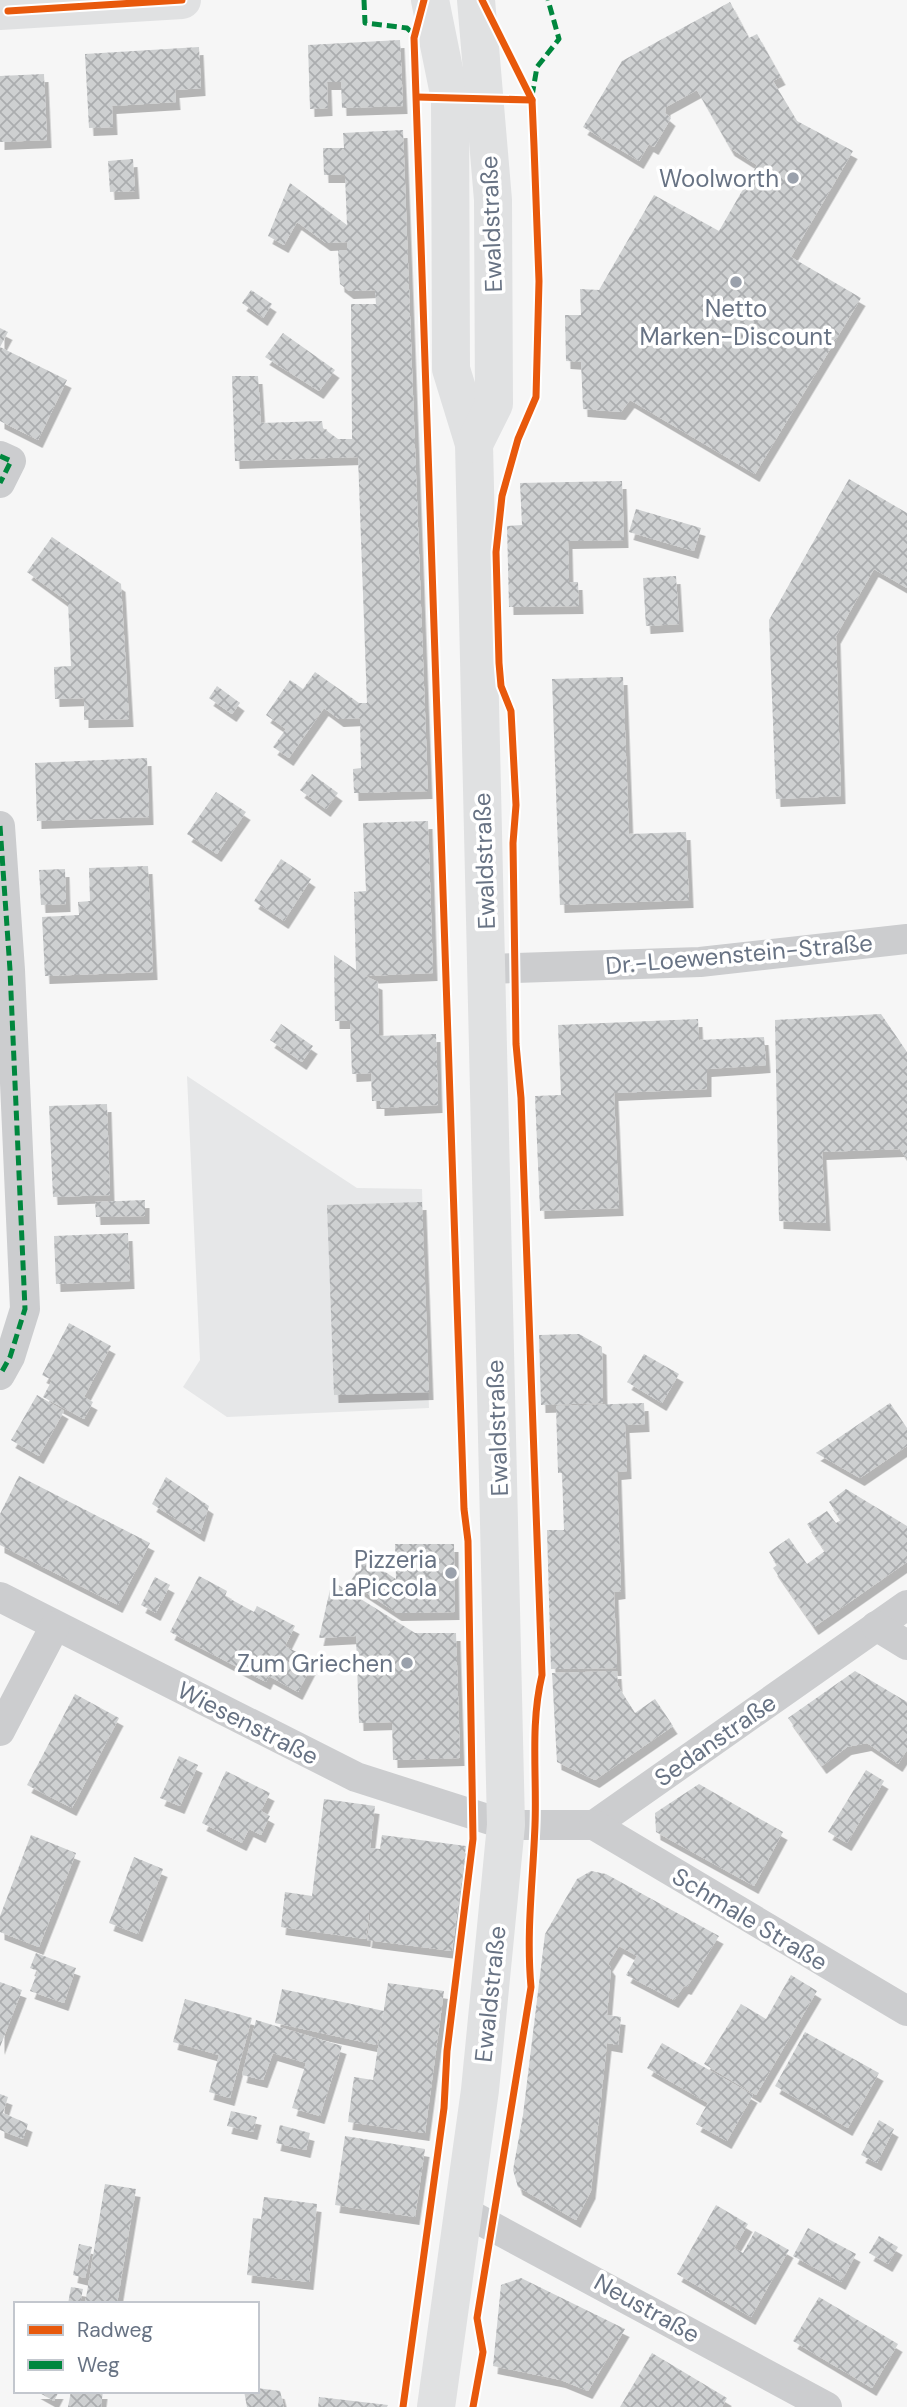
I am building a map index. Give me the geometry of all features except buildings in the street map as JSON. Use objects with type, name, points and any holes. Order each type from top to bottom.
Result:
[{"type":"main road","points":[[0,11],[182,0]]},
{"type":"main road","name":"Ewaldstraße","points":[[430,0],[450,99],[451,369],[474,444],[506,1825],[466,2212],[436,2407]]},
{"type":"main road","name":"Ewaldstraße","points":[[474,444],[494,404],[493,200],[476,0]]},
{"type":"street","points":[[0,456],[11,461],[0,483]]},
{"type":"street","points":[[0,825],[5,968],[25,1309],[3,1361]]},
{"type":"street","name":"Dr.-Loewenstein-Straße","points":[[488,969],[701,962],[907,939]]},
{"type":"street","name":"Wiesenstraße","points":[[0,1597],[356,1777],[506,1825]]},
{"type":"street","name":"Sedanstraße","points":[[594,1825],[907,1605]]},
{"type":"street","points":[[0,1731],[55,1626]]},
{"type":"street","points":[[876,1626],[907,1645]]},
{"type":"street","points":[[506,1825],[594,1825]]},
{"type":"street","name":"Schmale Straße","points":[[594,1825],[907,2011]]},
{"type":"street","name":"Neustraße","points":[[466,2212],[827,2407]]},
{"type":"shaded area","points":[[187,1076],[357,1188],[422,1189],[429,1408],[227,1417],[183,1387],[200,1360]]},
{"type":"marked path","points":[[364,0],[365,23],[407,28],[415,36]]},
{"type":"marked path","points":[[532,96],[537,67],[559,39],[548,0]]},
{"type":"marked path","points":[[0,456],[11,461],[0,483]]},
{"type":"marked path","points":[[0,826],[10,970],[25,1309],[10,1357],[0,1375]]},
{"type":"cycle path","points":[[8,11],[182,0]]},
{"type":"cycle path","points":[[403,2407],[444,2108],[447,2051],[473,1839],[468,1541],[464,1509],[414,38],[424,0]]},
{"type":"cycle path","points":[[473,2407],[483,2352],[477,2318],[531,1987],[535,1731],[542,1675],[521,1098],[516,1044],[513,843],[516,805],[511,711],[501,686],[499,663],[496,552],[502,496],[518,439],[536,397],[539,281],[532,100],[482,0]]},
{"type":"cycle path","points":[[417,97],[532,100]]},
{"type":"place","name":"Woolworth","points":[[793,178]]},
{"type":"place","name":"Netto Marken-Discount","points":[[736,282]]},
{"type":"place","name":"Pizzeria LaPiccola","points":[[451,1573]]},
{"type":"place","name":"Zum Griechen","points":[[407,1663]]}]
